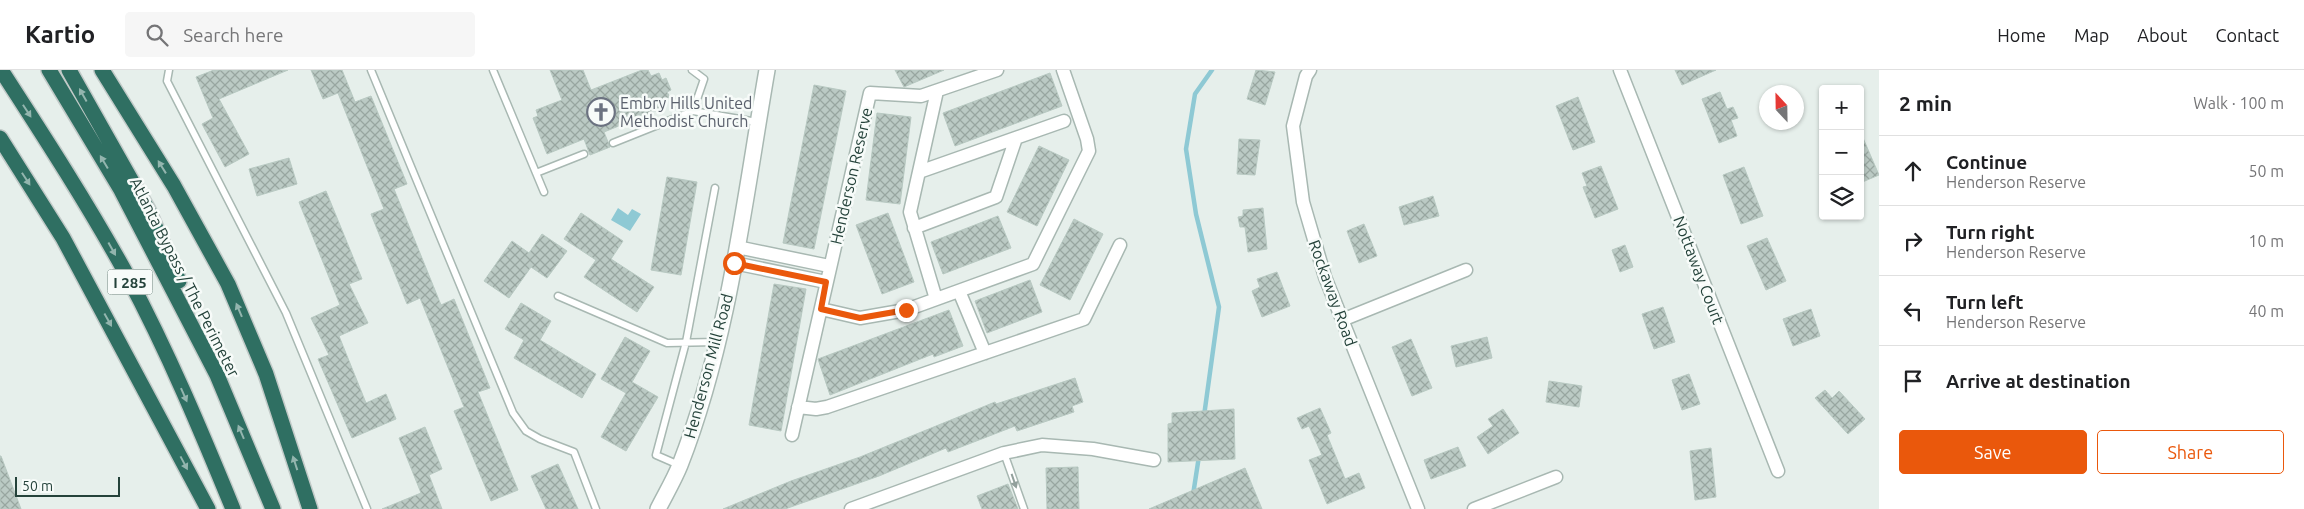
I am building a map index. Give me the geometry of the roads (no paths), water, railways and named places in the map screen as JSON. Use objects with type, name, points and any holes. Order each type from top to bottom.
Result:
[{"type":"highway","name":"I 285","points":[[0,70],[77,188],[128,278],[162,347],[233,509]]},
{"type":"highway","name":"Atlanta Bypass / The Perimeter","points":[[49,70],[121,190],[217,375],[273,509]]},
{"type":"highway","points":[[69,70],[148,210],[217,375]]},
{"type":"highway","points":[[102,70],[174,186],[228,284],[266,374],[310,509]]},
{"type":"highway","points":[[0,138],[63,238],[208,509]]},
{"type":"street","name":"Henderson Mill Road","points":[[658,509],[680,466],[717,342],[737,247],[767,70]]},
{"type":"street","name":"Henderson Reserve","points":[[792,435],[829,266],[870,93],[921,96],[997,70]]},
{"type":"street","points":[[821,309],[860,318],[906,310],[1033,264],[1089,151],[1087,139],[1063,70]]},
{"type":"street","name":"Rockaway Road","points":[[1310,70],[1306,76],[1293,126],[1303,202],[1325,277],[1418,509]]},
{"type":"street","name":"Nottaway Court","points":[[1620,70],[1778,471]]},
{"type":"street","points":[[936,300],[910,212],[937,91]]},
{"type":"street","points":[[919,172],[1064,121]]},
{"type":"street","points":[[914,228],[996,197],[1016,138]]},
{"type":"street","points":[[798,407],[816,409],[827,407],[1084,319],[1120,245]]},
{"type":"street","name":"Henderson Reserve","points":[[737,247],[829,266]]},
{"type":"street","points":[[772,271],[775,255]]},
{"type":"street","points":[[734,263],[826,282]]},
{"type":"street","points":[[1342,320],[1466,270]]},
{"type":"street","points":[[959,291],[985,353]]},
{"type":"street","points":[[851,509],[1004,453],[1042,445],[1093,449],[1154,460]]},
{"type":"street","points":[[1474,509],[1556,477]]},
{"type":"lane","points":[[169,70],[167,81],[286,313],[367,509]]},
{"type":"lane","points":[[370,70],[513,413],[526,432],[540,440],[574,452],[596,509]]},
{"type":"lane","points":[[493,70],[544,192]]},
{"type":"lane","points":[[692,70],[704,79],[692,111]]},
{"type":"lane","points":[[613,142],[692,111],[757,122]]},
{"type":"lane","points":[[536,173],[584,154]]},
{"type":"lane","points":[[680,466],[656,455],[686,342],[715,188]]},
{"type":"lane","points":[[558,296],[666,343],[717,342]]},
{"type":"lane","points":[[1004,453],[1024,509]]},
{"type":"water","points":[[618,208],[628,215],[632,209],[641,214],[630,231],[611,220]]},
{"type":"waterway","points":[[1204,416],[1219,307],[1196,214],[1186,149],[1195,94],[1212,70]]},
{"type":"waterway","points":[[1193,495],[1199,456]]},
{"type":"place","name":"Embry Hills United Methodist Church","points":[[601,112]]}]
